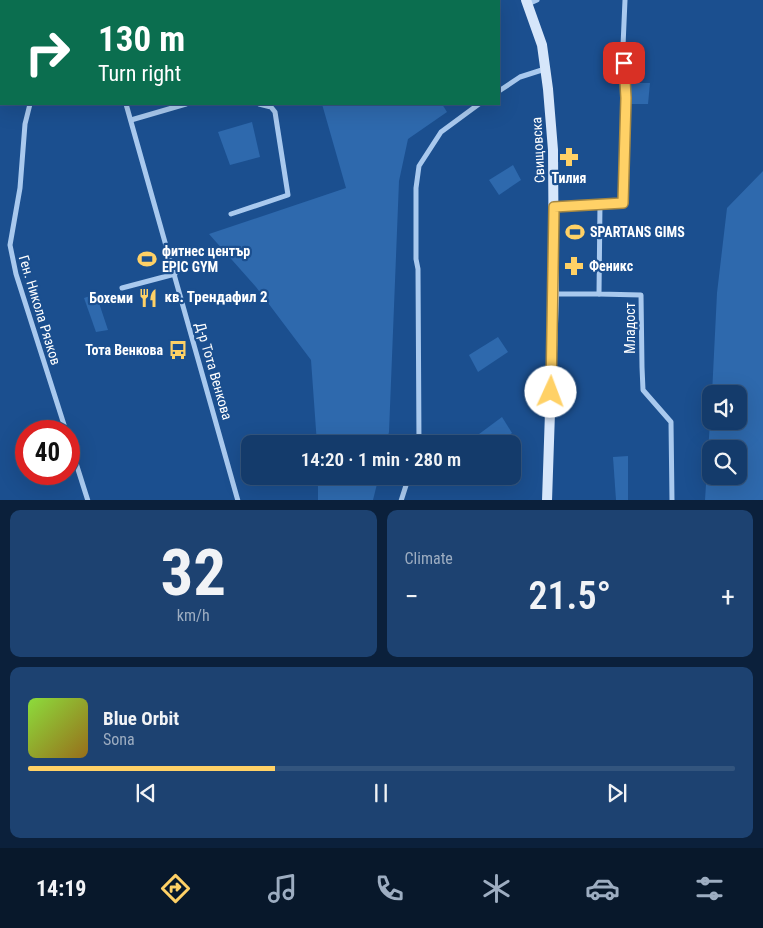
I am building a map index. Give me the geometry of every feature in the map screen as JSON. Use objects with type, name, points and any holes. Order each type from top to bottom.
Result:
[{"type":"street","points":[[554,207],[623,203],[626,98],[623,46],[625,0]]},
{"type":"street","name":"Свищовска","points":[[531,1],[546,69],[553,150],[554,294],[547,500]]},
{"type":"street","points":[[500,90],[520,77],[546,69]]},
{"type":"street","name":"Ген. Никола Рязков","points":[[30,105],[25,124],[20,188],[10,244],[16,274],[62,420]]},
{"type":"street","name":"Д-р Тота Венкова","points":[[126,105],[238,500]]},
{"type":"street","points":[[131,120],[183,105]]},
{"type":"street","points":[[231,214],[288,195],[276,112],[271,107],[263,105]]},
{"type":"street","points":[[419,435],[416,188],[419,166],[441,132],[478,105]]},
{"type":"street","points":[[554,294],[599,294],[600,204]]},
{"type":"street","points":[[122,288],[175,274]]},
{"type":"street","name":"Младост","points":[[599,294],[641,295],[644,390],[671,422],[672,500]]},
{"type":"street","points":[[80,475],[88,500]]},
{"type":"street","points":[[401,500],[406,485]]},
{"type":"shaded area","points":[[631,83],[650,83],[648,104],[631,104]]},
{"type":"shaded area","points":[[322,105],[443,105],[447,112],[408,139],[399,181],[388,435],[316,435],[311,360],[256,287],[209,234],[346,188]]},
{"type":"shaded area","points":[[252,122],[260,157],[230,165],[218,132]]},
{"type":"shaded area","points":[[513,165],[521,180],[499,195],[489,180]]},
{"type":"shaded area","points":[[763,171],[763,500],[705,500],[706,485],[747,485],[747,440],[709,440],[709,430],[747,430],[747,385],[712,385],[717,293],[727,208]]},
{"type":"shaded area","points":[[96,294],[108,330],[96,332],[84,298]]},
{"type":"shaded area","points":[[498,337],[508,352],[478,372],[469,355]]},
{"type":"shaded area","points":[[502,417],[512,433],[509,435],[478,435]]},
{"type":"shaded area","points":[[628,456],[628,500],[616,500],[613,457]]},
{"type":"shaded area","points":[[318,485],[377,485],[373,500],[318,500]]},
{"type":"place","name":"Тилия","points":[[569,157]]},
{"type":"place","name":"SPARTANS GIMS","points":[[575,232]]},
{"type":"place","name":"фитнес център EPIC GYM","points":[[147,259]]},
{"type":"place","name":"Феникс","points":[[574,266]]},
{"type":"place","name":"Бохеми","points":[[148,298]]},
{"type":"place","name":"Тота Венкова","points":[[178,350]]},
{"type":"district","name":"кв. Трендафил 2","points":[[216,297]]},
{"type":"route","points":[[551,392],[554,207],[623,203],[626,98],[624,63]]}]
